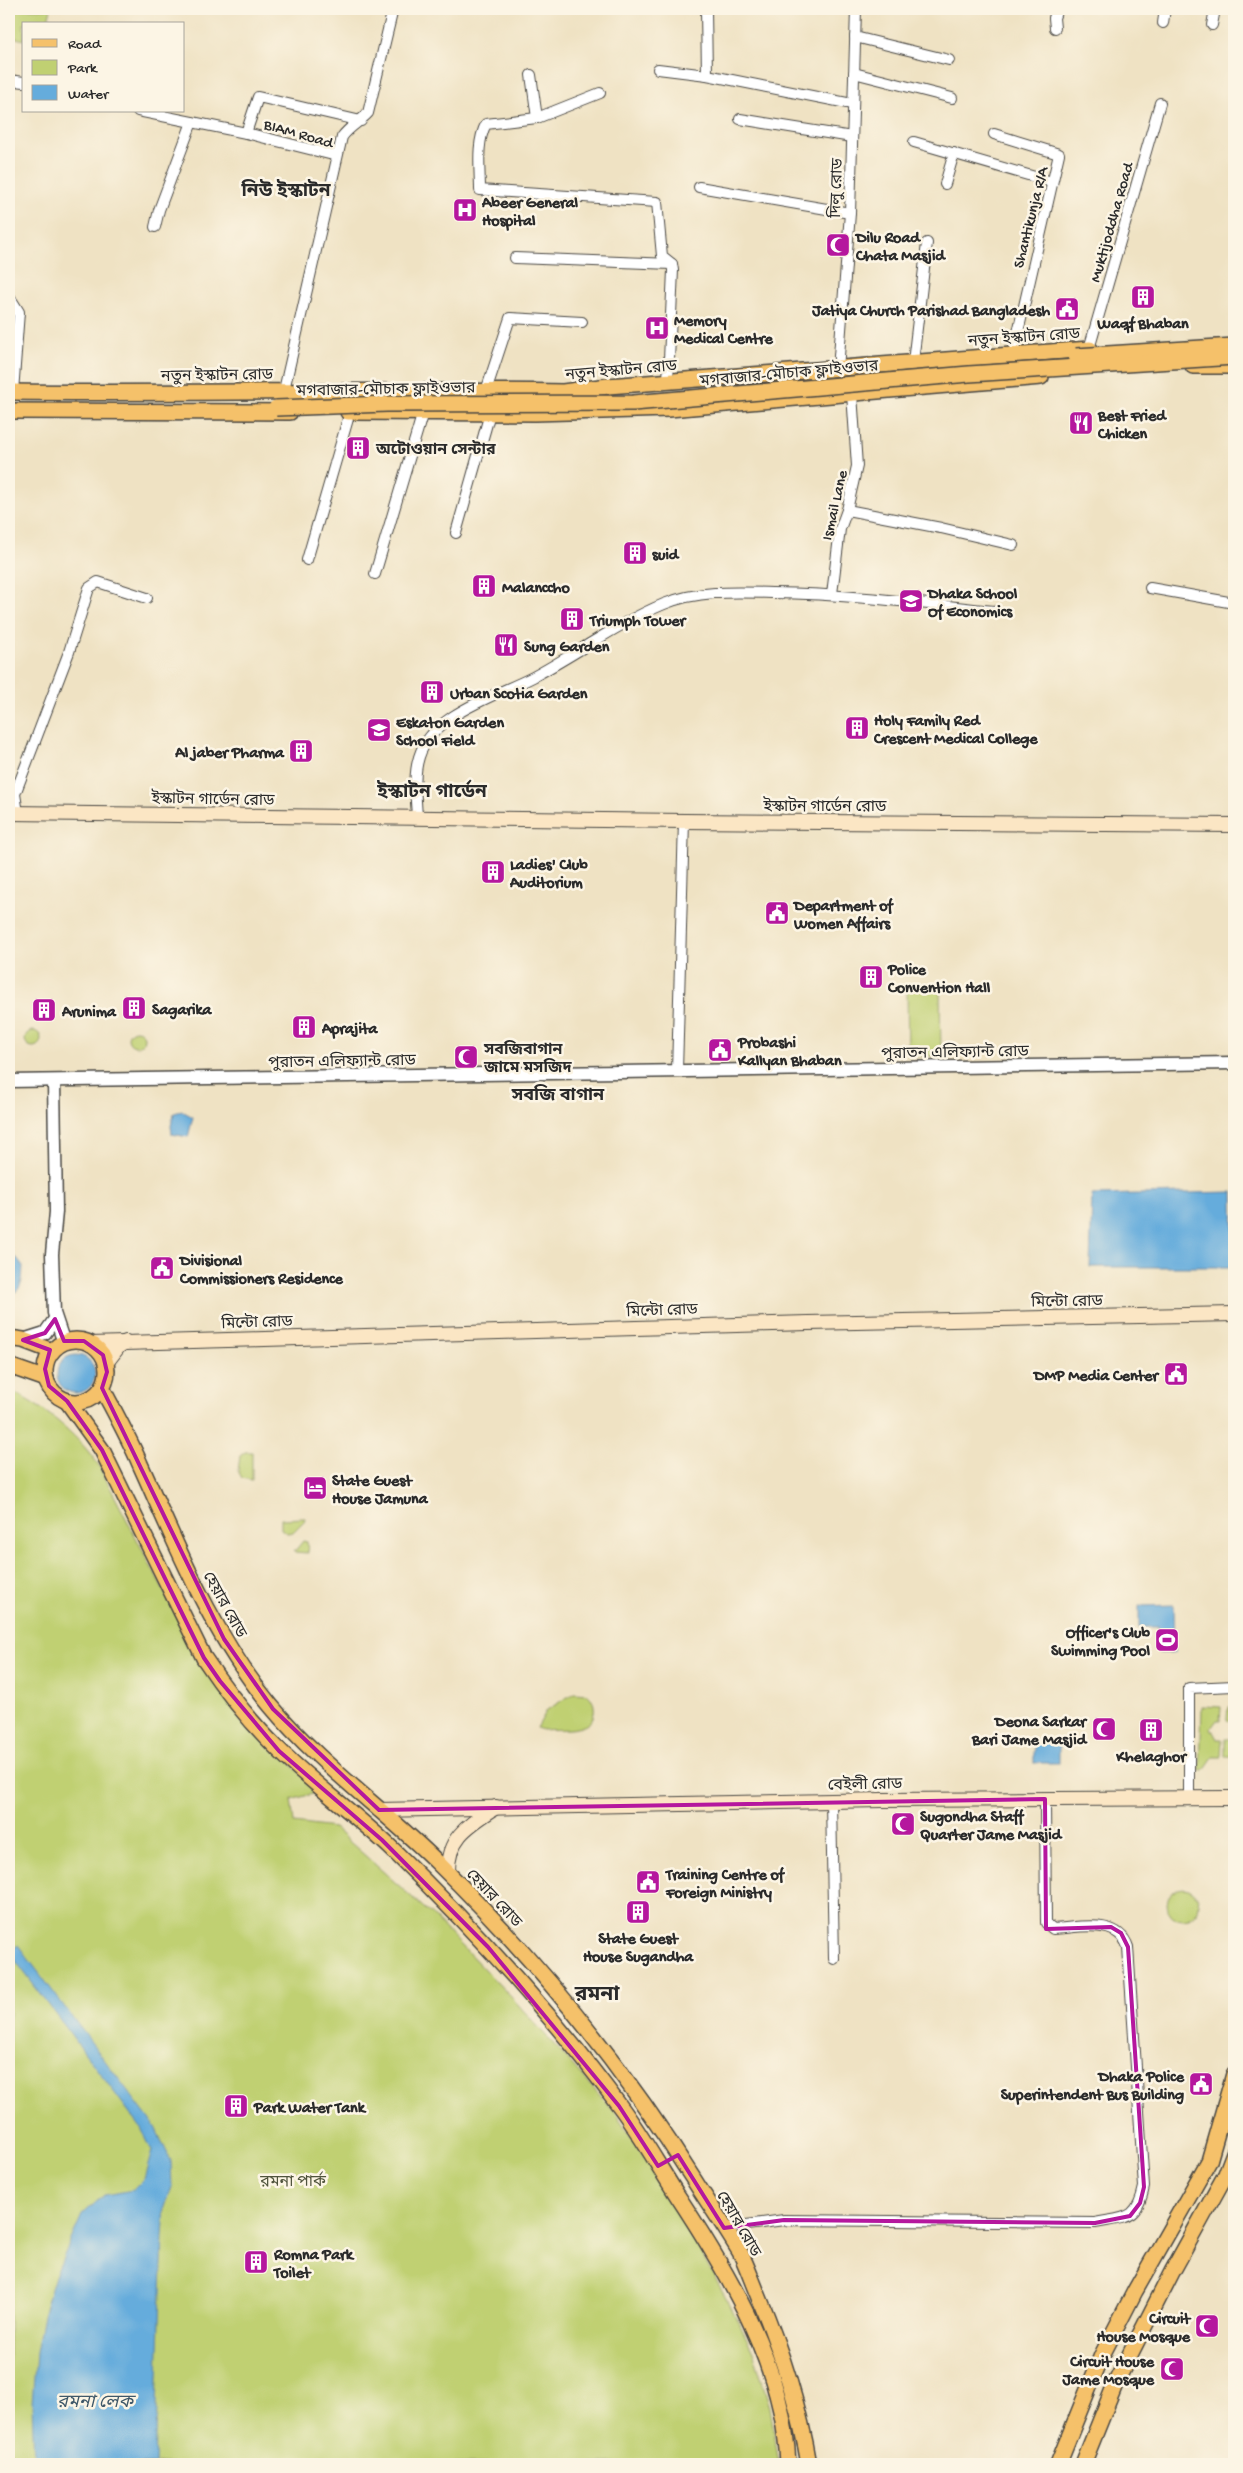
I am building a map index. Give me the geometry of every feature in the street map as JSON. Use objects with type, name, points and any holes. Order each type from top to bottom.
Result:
[{"type":"main road","name":"নতুন ইস্কাটন রোড","points":[[11,392],[230,393],[284,390],[563,392],[1013,354],[1234,341]]},
{"type":"main road","points":[[563,392],[621,394],[667,392],[1138,351],[1234,346]]},
{"type":"main road","points":[[1013,354],[1013,379]]},
{"type":"main road","name":"মগবাজার-মৌচাক ফ্লাইওভার","points":[[257,410],[387,404],[633,403],[978,373],[1234,357]]},
{"type":"main road","points":[[9,411],[257,410],[518,413],[670,409],[1170,367],[1234,366]]},
{"type":"main road","points":[[518,413],[519,391]]},
{"type":"main road","name":"ইস্কাটন গার্ডেন রোড","points":[[14,813],[1234,825]]},
{"type":"main road","name":"মিন্টো রোড","points":[[90,1344],[818,1322],[1234,1314]]},
{"type":"main road","points":[[16,1339],[58,1347],[77,1340],[97,1348],[106,1363],[107,1372],[102,1388],[87,1400],[67,1400]]},
{"type":"main road","points":[[106,1363],[119,1346],[126,1342]]},
{"type":"main road","points":[[58,1347],[48,1360],[46,1379],[54,1392],[67,1400],[102,1450],[204,1658],[220,1681],[279,1751],[382,1840],[488,1947],[614,2098],[720,2261],[743,2307],[760,2346],[776,2396],[784,2426],[788,2464]]},
{"type":"main road","points":[[9,1366],[46,1379]]},
{"type":"main road","name":"হেয়ার রোড","points":[[102,1388],[138,1459],[191,1578],[245,1672],[273,1709],[379,1810],[448,1872],[526,1955],[640,2096],[740,2254],[785,2364],[802,2425],[808,2464]]},
{"type":"main road","name":"বেইলী রোড","points":[[379,1810],[831,1801],[1234,1798]]},
{"type":"main road","points":[[448,1872],[448,1854],[458,1837],[496,1807]]},
{"type":"main road","points":[[1058,2464],[1102,2355],[1135,2291],[1209,2161],[1234,2074]]},
{"type":"main road","points":[[1083,2464],[1116,2382],[1173,2270],[1226,2174],[1234,2153]]},
{"type":"main road","points":[[658,2166],[678,2155]]},
{"type":"street","points":[[337,156],[342,137],[349,127],[361,121],[368,113],[394,9]]},
{"type":"street","points":[[706,9],[707,75]]},
{"type":"street","name":"দিলু রোড","points":[[838,369],[850,213],[856,9]]},
{"type":"street","points":[[1056,28],[1054,18],[1057,9]]},
{"type":"street","points":[[1163,23],[1165,9]]},
{"type":"street","points":[[1212,25],[1215,9]]},
{"type":"street","points":[[855,37],[949,60]]},
{"type":"street","points":[[658,69],[707,75],[852,104]]},
{"type":"street","points":[[854,73],[952,98]]},
{"type":"street","points":[[532,75],[537,118]]},
{"type":"street","points":[[9,80],[22,82]]},
{"type":"street","points":[[600,93],[537,118],[486,124],[483,130],[479,157],[480,190],[653,200],[658,202],[659,208],[662,256],[672,264]]},
{"type":"street","points":[[246,133],[258,97],[361,121]]},
{"type":"street","name":"Muktijoddha Road","points":[[1089,349],[1160,103]]},
{"type":"street","name":"BIAM Road","points":[[143,112],[246,133],[337,156],[284,390]]},
{"type":"street","points":[[740,119],[852,137]]},
{"type":"street","points":[[154,227],[192,122]]},
{"type":"street","name":"Shantikunja R/A","points":[[994,134],[1056,151],[1059,158],[1013,354]]},
{"type":"street","points":[[914,142],[1052,182]]},
{"type":"street","points":[[945,184],[954,153]]},
{"type":"street","points":[[698,187],[850,213]]},
{"type":"street","points":[[913,362],[927,243]]},
{"type":"street","points":[[515,258],[672,264]]},
{"type":"street","points":[[668,382],[672,264]]},
{"type":"street","points":[[9,296],[19,312],[11,392]]},
{"type":"street","points":[[486,391],[510,318],[582,322]]},
{"type":"street","name":"Ismail Lane","points":[[832,594],[840,529],[847,510],[857,466],[852,394]]},
{"type":"street","points":[[308,560],[350,412]]},
{"type":"street","points":[[375,574],[424,412]]},
{"type":"street","points":[[456,533],[490,413]]},
{"type":"street","points":[[847,510],[941,528],[1013,545]]},
{"type":"street","points":[[14,813],[12,792],[70,652],[89,588],[98,582],[147,598]]},
{"type":"street","points":[[1150,588],[1234,603]]},
{"type":"street","points":[[416,818],[416,784],[419,758],[433,731],[468,709],[532,678],[642,614],[666,604],[709,593],[832,594],[994,611]]},
{"type":"street","points":[[677,1071],[684,821]]},
{"type":"street","name":"পুরাতন এলিফ্যান্ট রোড","points":[[9,1081],[1234,1063]]},
{"type":"street","points":[[54,1080],[56,1212],[52,1254],[58,1347]]},
{"type":"street","points":[[16,1339],[45,1334],[55,1319]]},
{"type":"street","points":[[1189,1798],[1190,1688],[1234,1686]]},
{"type":"street","points":[[724,2228],[784,2220],[1095,2223],[1130,2216],[1140,2203],[1144,2187],[1128,1947],[1121,1933],[1111,1927],[1053,1929],[1046,1923],[1045,1799]]},
{"type":"street","points":[[831,1801],[834,1959]]},
{"type":"highlighted area","points":[[55,1319],[64,1341],[84,1341],[103,1355],[107,1372],[102,1388],[224,1639],[273,1709],[379,1810],[1045,1799],[1046,1929],[1111,1927],[1121,1933],[1128,1947],[1144,2187],[1140,2203],[1130,2216],[1095,2223],[784,2220],[724,2228],[678,2155],[658,2166],[619,2106],[488,1947],[382,1840],[279,1751],[220,1681],[204,1658],[102,1450],[67,1401],[49,1386],[45,1369],[50,1350],[23,1340],[45,1333]]},
{"type":"green space","points":[[9,9],[51,9],[48,22],[22,22],[22,39],[9,36]]},
{"type":"green space","points":[[940,987],[941,1056],[908,1056],[907,988]]},
{"type":"green space","points":[[136,1030],[142,1032],[144,1038],[142,1044],[136,1046],[130,1044],[128,1038],[130,1032]]},
{"type":"green space","points":[[33,1031],[41,1039],[33,1047],[25,1039]]},
{"type":"green space","name":"রমনা পার্ক","points":[[9,1390],[58,1421],[89,1452],[98,1464],[201,1663],[315,1790],[312,1794],[291,1800],[294,1823],[334,1828],[432,1915],[513,1999],[613,2110],[664,2187],[728,2301],[753,2351],[770,2407],[779,2464],[9,2464]]},
{"type":"green space","points":[[245,1452],[252,1452],[252,1480],[242,1478],[238,1471],[240,1456]]},
{"type":"green space","points":[[305,1518],[305,1520],[293,1532],[287,1533],[281,1529],[281,1519]]},
{"type":"green space","points":[[303,1541],[307,1542],[308,1553],[294,1552]]},
{"type":"green space","points":[[574,1693],[587,1694],[593,1702],[594,1712],[588,1724],[574,1729],[542,1730],[537,1728],[547,1710]]},
{"type":"green space","points":[[1202,1706],[1221,1707],[1220,1720],[1217,1720],[1211,1728],[1217,1739],[1222,1739],[1221,1757],[1213,1757],[1204,1770],[1200,1770]]},
{"type":"green space","points":[[1228,1707],[1234,1707],[1234,1726],[1231,1721],[1227,1720]]},
{"type":"green space","points":[[1234,1732],[1234,1759],[1233,1757],[1225,1757],[1225,1739],[1230,1739]]},
{"type":"green space","points":[[1183,1888],[1195,1892],[1199,1904],[1195,1916],[1183,1920],[1171,1916],[1167,1904],[1171,1892]]},
{"type":"water","points":[[182,1111],[193,1117],[188,1137],[172,1134],[171,1126],[174,1113]]},
{"type":"water","points":[[1233,1192],[1234,1267],[1090,1267],[1092,1195]]},
{"type":"water","points":[[9,1256],[17,1258],[23,1266],[20,1287],[15,1293],[10,1295]]},
{"type":"water","points":[[76,1355],[90,1360],[95,1374],[90,1388],[76,1393],[62,1388],[57,1374],[62,1360]]},
{"type":"water","name":"Officer's Club Swimming Pool","points":[[1174,1605],[1175,1653],[1159,1653],[1158,1627],[1139,1627],[1139,1606]]},
{"type":"water","points":[[1034,1740],[1059,1740],[1059,1763],[1034,1763]]},
{"type":"water","name":"রমনা লেক","points":[[18,1945],[155,2127],[171,2161],[172,2187],[165,2207],[163,2237],[155,2464],[34,2464],[32,2402],[36,2353],[43,2315],[55,2276],[82,2215],[104,2195],[133,2190],[144,2179],[152,2151],[141,2128],[9,1952]]},
{"type":"place","name":"Abeer General Hospital","points":[[465,210]]},
{"type":"place","name":"Dilu Road Chata Masjid","points":[[838,245]]},
{"type":"place","name":"Waqf Bhaban","points":[[1143,297]]},
{"type":"place","name":"Jatiya Church Parishad Bangladesh","points":[[1067,309]]},
{"type":"place","name":"Memory Medical Centre","points":[[657,328]]},
{"type":"place","name":"Best Fried Chicken","points":[[1081,423]]},
{"type":"place","name":"অটোওয়ান সেন্টার","points":[[358,448]]},
{"type":"place","name":"suid","points":[[635,553]]},
{"type":"place","name":"Malanccho","points":[[484,586]]},
{"type":"place","name":"Dhaka School Of Economics","points":[[911,601]]},
{"type":"place","name":"Triumph Tower","points":[[572,619]]},
{"type":"place","name":"Sung Garden","points":[[506,645]]},
{"type":"place","name":"Urban Scotia Garden","points":[[432,692]]},
{"type":"place","name":"Holy Family Red Crescent Medical College","points":[[857,728]]},
{"type":"place","name":"Eskaton Garden School Field","points":[[379,730]]},
{"type":"place","name":"Al jaber Pharma","points":[[301,751]]},
{"type":"place","name":"Ladies' Club Auditorium","points":[[493,872]]},
{"type":"place","name":"Department of Women Affairs","points":[[777,913]]},
{"type":"place","name":"Police Convention Hall","points":[[871,977]]},
{"type":"place","name":"Sagarika","points":[[134,1008]]},
{"type":"place","name":"Arunima","points":[[44,1010]]},
{"type":"place","name":"Aprajita","points":[[304,1027]]},
{"type":"place","name":"Probashi Kallyan Bhaban","points":[[720,1050]]},
{"type":"place","name":"সবজিবাগান জামে মসজিদ","points":[[466,1057]]},
{"type":"place","name":"Divisional Commissioners Residence","points":[[162,1268]]},
{"type":"place","name":"DMP Media Center","points":[[1176,1374]]},
{"type":"place","name":"State Guest House Jamuna","points":[[315,1488]]},
{"type":"place","name":"Officer's Club Swimming Pool","points":[[1167,1640]]},
{"type":"place","name":"Deona Sarkar Bari Jame Masjid","points":[[1104,1729]]},
{"type":"place","name":"Khelaghor","points":[[1151,1730]]},
{"type":"place","name":"Sugondha Staff Quarter Jame Masjid","points":[[903,1824]]},
{"type":"place","name":"Training Centre of Foreign Ministry","points":[[648,1882]]},
{"type":"place","name":"State Guest House Sugandha","points":[[638,1912]]},
{"type":"place","name":"Dhaka Police Superintendent Bus Building","points":[[1201,2084]]},
{"type":"place","name":"Park Water Tank","points":[[236,2106]]},
{"type":"place","name":"Romna Park Toilet","points":[[256,2262]]},
{"type":"place","name":"Circuit House Mosque","points":[[1207,2326]]},
{"type":"place","name":"Circuit House Jame Mosque","points":[[1172,2369]]},
{"type":"district","name":"নিউ ইস্কাটন","points":[[286,189]]},
{"type":"district","name":"ইস্কাটন গার্ডেন","points":[[432,790]]},
{"type":"district","name":"সবজি বাগান","points":[[558,1094]]},
{"type":"district","name":"রমনা","points":[[597,1993]]}]
